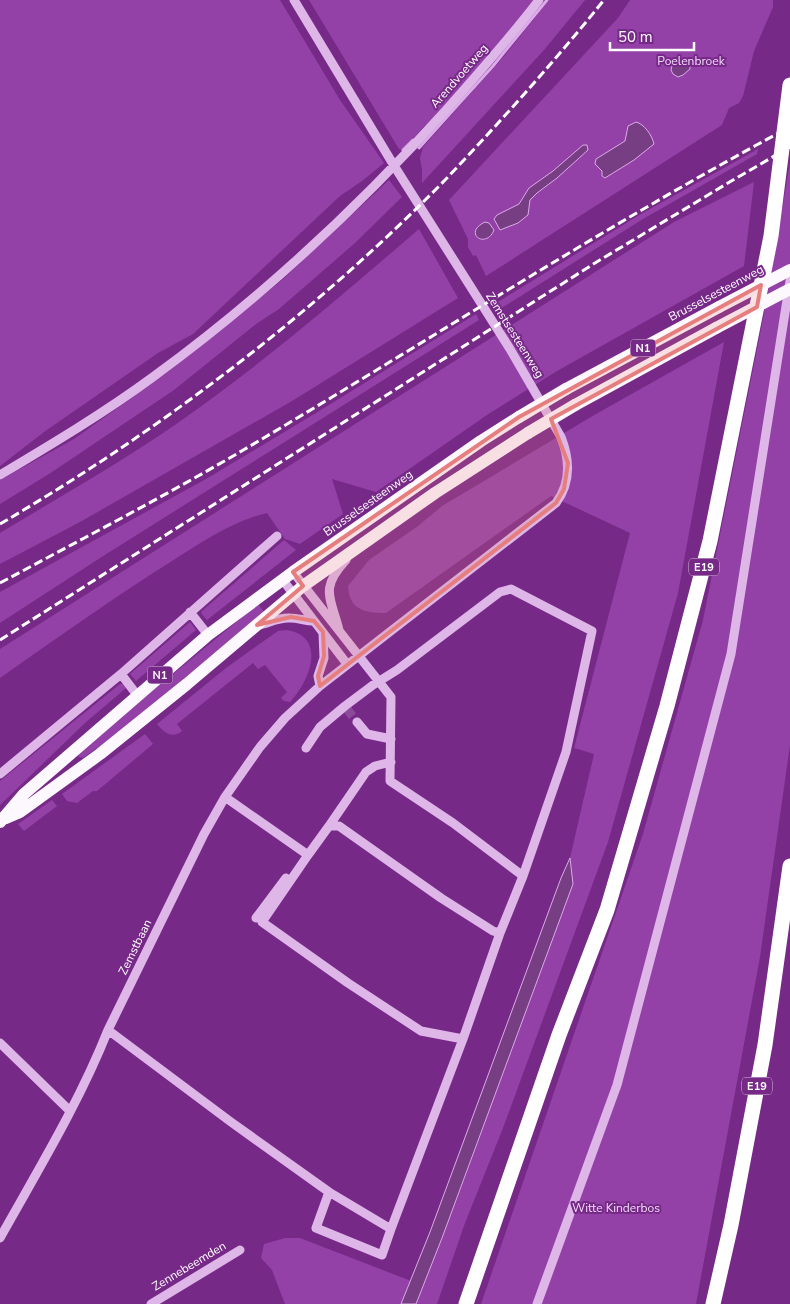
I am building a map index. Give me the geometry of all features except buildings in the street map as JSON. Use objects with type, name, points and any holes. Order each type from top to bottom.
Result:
[{"type":"highway","name":"E19","points":[[466,1304],[559,1035],[606,910],[667,706],[710,541],[720,494],[771,236],[790,85]]},
{"type":"highway","name":"E19","points":[[713,1304],[731,1225],[765,1046],[790,866]]},
{"type":"main road","name":"Brusselsesteenweg","points":[[2,820],[24,794],[137,695],[208,635],[292,572],[481,441],[519,417],[566,389],[790,270]]},
{"type":"main road","name":"Brusselsesteenweg","points":[[2,820],[20,812],[100,754],[298,590],[435,493],[575,404],[790,289]]},
{"type":"street","name":"Zemstsesteenweg","points":[[294,0],[394,167],[510,349],[554,424],[566,451],[568,474],[564,489],[556,503],[381,638]]},
{"type":"street","name":"Arendvoetweg","points":[[0,475],[113,405],[198,343],[305,254],[394,167],[482,70],[539,0]]},
{"type":"street","points":[[537,1304],[617,1086],[731,654],[790,281]]},
{"type":"street","points":[[0,774],[121,674],[277,536]]},
{"type":"street","points":[[340,633],[330,603],[329,588],[335,574],[355,550]]},
{"type":"street","points":[[292,572],[298,590],[314,621],[347,664]]},
{"type":"street","points":[[282,579],[298,590],[340,633],[391,698],[390,782],[453,823],[523,876]]},
{"type":"street","points":[[306,748],[320,727],[500,592],[511,589],[592,631],[566,752],[523,876],[500,933],[463,1039],[382,1255],[316,1228],[329,1192]]},
{"type":"street","points":[[190,612],[208,635]]},
{"type":"street","points":[[257,625],[291,617],[303,621],[314,621]]},
{"type":"street","points":[[320,686],[318,676],[324,658],[323,632]]},
{"type":"street","name":"Zemstbaan","points":[[0,1238],[96,1061],[108,1030],[204,834],[225,797],[260,747],[285,718],[320,686],[381,638]]},
{"type":"street","points":[[121,674],[137,695]]},
{"type":"street","points":[[357,722],[367,734],[391,739]]},
{"type":"street","points":[[391,762],[375,766],[366,772],[262,922],[348,983],[421,1031],[463,1039]]},
{"type":"street","points":[[225,797],[308,855]]},
{"type":"street","points":[[329,826],[339,826],[440,898],[492,931],[500,933]]},
{"type":"street","points":[[256,918],[290,872]]},
{"type":"street","points":[[108,1030],[329,1192],[392,1229]]},
{"type":"street","points":[[0,1043],[70,1111]]},
{"type":"street","name":"Zennebeemden","points":[[152,1304],[240,1250]]},
{"type":"highlighted area","points":[[761,285],[757,307],[551,419],[568,463],[564,489],[556,503],[320,686],[318,676],[324,656],[323,632],[314,621],[291,617],[257,625],[303,586],[293,572],[519,417]]},
{"type":"green space","points":[[0,0],[280,0],[340,100],[384,163],[340,196],[193,334],[158,353],[44,432],[0,466]]},
{"type":"green space","points":[[309,0],[536,0],[490,57],[402,150],[399,149]]},
{"type":"green space","points":[[549,0],[585,0],[544,50],[422,183],[420,158],[423,147],[505,55]]},
{"type":"green space","name":"Poelenbroek","points":[[630,0],[773,0],[773,7],[754,51],[743,96],[739,103],[729,108],[722,125],[486,276],[476,255],[473,256],[468,247],[468,239],[449,200],[618,18]]},
{"type":"green space","points":[[758,149],[757,154],[643,219],[497,311],[493,305],[641,214]]},
{"type":"green space","name":"Witte Kinderbos","points":[[790,163],[790,745],[760,957],[696,1304],[481,1304],[643,834],[703,620],[763,319]]},
{"type":"green space","points":[[389,180],[402,197],[355,243],[279,309],[256,324],[174,390],[49,474],[0,504],[0,480],[74,439],[168,372],[281,281]]},
{"type":"green space","points":[[754,182],[744,266],[557,371],[487,415],[376,492],[332,479],[343,514],[300,544],[285,539],[267,513],[242,521],[206,540],[150,575],[0,678],[0,649],[674,222]]},
{"type":"green space","points":[[419,229],[458,298],[292,401],[80,522],[0,564],[0,533],[124,458],[225,389],[337,299]]},
{"type":"green space","points":[[476,314],[479,320],[0,623],[0,592],[206,479]]},
{"type":"green space","points":[[724,342],[678,593],[608,842],[503,1128],[465,1223],[437,1304],[416,1304],[452,1212],[573,884],[570,858],[594,754],[574,748],[630,533],[551,496],[386,613],[365,611],[359,608],[351,600],[348,586],[369,560],[418,526],[442,506],[596,414]]},
{"type":"green space","points":[[284,540],[296,550],[207,620],[201,613],[202,611]]},
{"type":"green space","points":[[258,604],[265,613],[114,736],[83,758],[79,757],[78,755],[133,707]]},
{"type":"green space","points":[[190,622],[196,630],[136,681],[130,674]]},
{"type":"green space","points":[[287,630],[300,634],[307,641],[311,651],[308,672],[290,702],[284,701],[281,698],[287,692],[265,665],[258,669],[253,663],[177,724],[182,731],[179,733],[175,735],[169,734],[157,724],[226,668],[278,631]]},
{"type":"green space","points":[[120,684],[123,684],[126,688],[85,723],[0,805],[0,781]]},
{"type":"green space","points":[[145,734],[153,744],[97,791],[93,791],[77,803],[67,801],[62,794]]},
{"type":"green space","points":[[52,800],[57,806],[24,831],[18,824]]},
{"type":"green space","points":[[285,1238],[300,1238],[411,1281],[401,1304],[285,1304],[272,1270],[261,1258],[264,1244]]},
{"type":"shaded area","points":[[682,60],[690,63],[690,69],[678,77],[671,70],[672,66]]},
{"type":"shaded area","points":[[636,122],[647,130],[654,144],[634,160],[605,178],[602,176],[602,171],[595,164],[596,159],[625,141],[628,126]]},
{"type":"shaded area","points":[[583,145],[587,145],[588,150],[530,200],[528,215],[518,223],[500,230],[494,219],[497,215],[519,204],[529,188],[553,171]]},
{"type":"shaded area","points":[[485,222],[489,223],[494,230],[486,239],[478,238],[476,231],[478,226]]},
{"type":"shaded area","points":[[570,858],[573,884],[442,1238],[416,1304],[401,1304],[430,1232]]},
{"type":"waterway","points":[[419,148],[493,66],[547,0]]},
{"type":"waterway","points":[[403,150],[413,140]]},
{"type":"tunnel","points":[[347,709],[357,722]]},
{"type":"railway","points":[[0,524],[60,488],[178,409],[290,322],[344,276],[446,179],[527,91],[604,0]]},
{"type":"railway","points":[[0,583],[215,466],[313,409],[584,244],[790,127]]},
{"type":"railway","points":[[0,640],[595,263],[790,147]]}]
